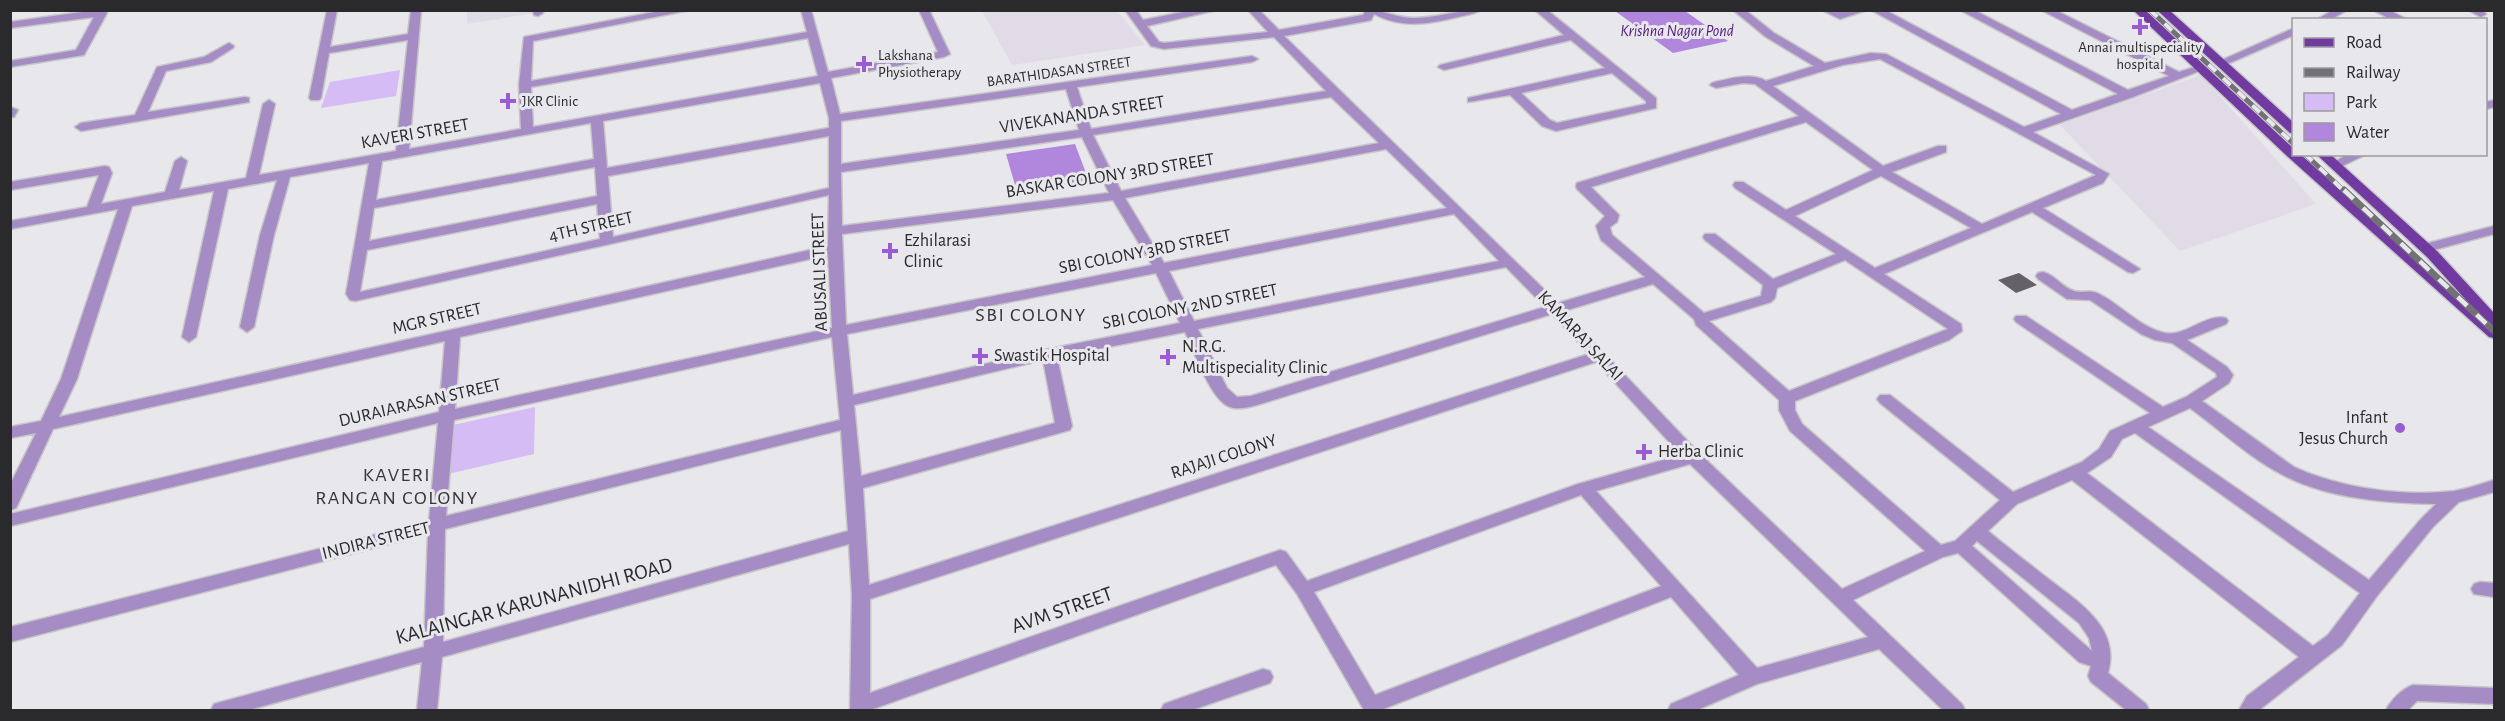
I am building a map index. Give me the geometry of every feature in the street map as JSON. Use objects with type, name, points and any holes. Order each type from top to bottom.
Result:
[{"type":"main road","points":[[2138,10],[2292,154]]},
{"type":"main road","points":[[2162,10],[2292,128]]},
{"type":"main road","points":[[2294,156],[2494,334]]},
{"type":"main road","points":[[2324,156],[2426,248],[2494,321]]},
{"type":"street","points":[[315,98],[332,10]]},
{"type":"street","points":[[402,154],[416,10]]},
{"type":"street","points":[[527,133],[525,85],[528,39],[685,10]]},
{"type":"street","name":"ABUSALI STREET","points":[[806,10],[826,77],[835,125],[835,249],[839,331],[854,484],[861,595],[860,708]]},
{"type":"street","name":"KAVERI STREET","points":[[10,225],[285,173],[527,133],[944,54],[924,10]]},
{"type":"street","points":[[1130,10],[1155,44],[1161,46],[1276,34],[1366,18],[1373,10],[1386,18],[1407,23],[1476,10]]},
{"type":"street","points":[[1141,24],[1212,10]]},
{"type":"street","name":"KAMARAJ SALAI","points":[[1253,10],[1334,93],[1457,210],[1556,309],[1693,457],[1955,711]]},
{"type":"street","points":[[1512,91],[1546,123],[1556,127],[1652,106],[1652,100],[1540,10]]},
{"type":"street","points":[[1738,10],[1770,35],[1824,67]]},
{"type":"street","points":[[1827,10],[1840,16],[1862,10]]},
{"type":"street","points":[[1876,10],[2072,115]]},
{"type":"street","points":[[1965,10],[2129,95]]},
{"type":"street","points":[[2046,10],[2179,76]]},
{"type":"street","points":[[2325,18],[2342,10]]},
{"type":"street","points":[[2378,10],[2398,18]]},
{"type":"street","points":[[10,24],[102,12],[80,53],[10,64]]},
{"type":"street","points":[[10,24],[64,13]]},
{"type":"street","points":[[2221,63],[2292,33]]},
{"type":"street","points":[[525,85],[814,34]]},
{"type":"street","points":[[324,51],[414,36]]},
{"type":"street","points":[[1444,67],[1574,36]]},
{"type":"street","points":[[140,117],[161,69],[207,60],[229,46]]},
{"type":"street","points":[[1765,85],[1824,67],[1871,56],[1882,56],[2103,174],[2099,180],[1874,273]]},
{"type":"street","name":"BARATHIDASAN STREET","points":[[367,205],[600,167],[835,125],[1252,59]]},
{"type":"street","points":[[2025,131],[2201,68]]},
{"type":"street","points":[[1472,100],[1615,69]]},
{"type":"street","points":[[1716,85],[1748,79],[1765,85],[1783,97],[1806,118],[1882,171],[1980,228]]},
{"type":"street","points":[[1071,87],[1086,133],[1117,196],[1160,267],[1221,391],[1233,403],[1263,398],[1656,278]]},
{"type":"street","name":"VIVEKANANDA STREET","points":[[836,169],[1086,133],[1334,93]]},
{"type":"street","points":[[81,127],[245,100]]},
{"type":"street","points":[[252,180],[269,104]]},
{"type":"street","points":[[1806,118],[1582,186],[1612,215],[1612,219],[1603,226],[1606,237],[1702,318],[1701,322],[1787,398],[1787,410],[1796,427],[1938,552]]},
{"type":"street","points":[[597,119],[607,242]]},
{"type":"street","name":"BASKAR COLONY 3RD STREET","points":[[836,231],[1117,196],[1388,145]]},
{"type":"street","points":[[1785,216],[1882,171],[1942,149]]},
{"type":"street","points":[[2334,165],[2356,156]]},
{"type":"street","points":[[376,159],[360,247],[603,199]]},
{"type":"street","points":[[171,195],[181,161]]},
{"type":"street","points":[[10,186],[105,170],[106,173],[92,210]]},
{"type":"street","points":[[247,327],[267,235],[285,173]]},
{"type":"street","points":[[189,336],[222,185]]},
{"type":"street","points":[[1739,185],[1956,327],[1951,334],[1787,398]]},
{"type":"street","name":"4TH STREET","points":[[360,247],[353,294],[355,297],[835,190]]},
{"type":"street","points":[[10,504],[69,379],[126,204]]},
{"type":"street","points":[[2034,208],[2133,269]]},
{"type":"street","name":"SBI COLONY 3RD STREET","points":[[839,331],[1457,210]]},
{"type":"street","points":[[2426,248],[2494,231]]},
{"type":"street","points":[[1710,237],[1772,285]]},
{"type":"street","name":"MGR STREET","points":[[10,433],[835,249]]},
{"type":"street","points":[[1702,318],[1766,299],[1768,288],[1772,285],[1846,255]]},
{"type":"street","name":"SBI COLONY 2ND STREET","points":[[845,402],[1049,354],[1508,263]]},
{"type":"street","points":[[1840,598],[1938,552],[1961,546],[2011,500],[2088,466],[2105,453],[2116,435],[2191,401],[2224,379],[2225,375],[2222,370],[2176,339],[2153,334],[2095,297],[2087,294],[2072,296],[2043,276]]},
{"type":"street","points":[[2021,319],[2163,415]]},
{"type":"street","points":[[2176,339],[2221,321]]},
{"type":"street","name":"DURAIARASAN STREET","points":[[10,520],[446,416],[839,331]]},
{"type":"street","points":[[427,711],[433,652],[437,525],[453,336]]},
{"type":"street","points":[[854,484],[1064,426],[1049,354]]},
{"type":"street","name":"RAJAJI COLONY","points":[[861,595],[1599,356]]},
{"type":"street","points":[[1885,399],[2011,500]]},
{"type":"street","points":[[2191,401],[2289,471],[2308,481],[2353,491],[2454,497],[2494,486]]},
{"type":"street","name":"INDIRA STREET","points":[[10,635],[437,525],[848,423]]},
{"type":"street","points":[[2138,427],[2370,591]]},
{"type":"street","points":[[1674,589],[1372,708],[1303,589],[1584,488],[1693,457]]},
{"type":"street","points":[[2075,473],[2312,656]]},
{"type":"street","points":[[1584,488],[1753,677]]},
{"type":"street","points":[[2249,711],[2254,702],[2335,640],[2370,591],[2427,524],[2454,497]]},
{"type":"street","points":[[1977,532],[2085,618],[2097,633],[2103,662],[2098,676],[2139,711]]},
{"type":"street","name":"KALAINGAR KARUNANIDHI ROAD","points":[[221,711],[858,535]]},
{"type":"street","points":[[1961,546],[2086,657],[2103,662]]},
{"type":"street","name":"AVM STREET","points":[[860,708],[1280,557],[1303,589]]},
{"type":"street","points":[[1678,711],[1753,677],[1884,640]]},
{"type":"street","points":[[1171,711],[1263,677]]},
{"type":"street","points":[[2400,707],[2413,693],[2494,696]]},
{"type":"shaded area","points":[[467,11],[546,11],[467,24]]},
{"type":"shaded area","points":[[982,11],[1117,11],[1145,45],[1012,65]]},
{"type":"shaded area","points":[[2201,75],[2316,204],[2180,251],[2060,125]]},
{"type":"green space","points":[[400,70],[396,96],[321,108],[330,82]]},
{"type":"green space","points":[[535,407],[534,454],[448,474],[453,425]]},
{"type":"water","name":"Krishna Nagar Pond","points":[[1615,11],[1685,11],[1728,41],[1673,53]]},
{"type":"water","points":[[1075,144],[1089,181],[1017,192],[1006,154]]},
{"type":"building","points":[[2019,273],[2037,285],[2016,293],[1998,280]]},
{"type":"railway","points":[[2150,10],[2292,142]]},
{"type":"railway","points":[[2307,156],[2345,192]]},
{"type":"railway","points":[[2344,190],[2494,331]]},
{"type":"place","name":"Annai multispeciality hospital","points":[[2140,27]]},
{"type":"place","name":"Lakshana Physiotherapy","points":[[864,64]]},
{"type":"place","name":"JKR Clinic","points":[[508,101]]},
{"type":"place","name":"Ezhilarasi Clinic","points":[[890,251]]},
{"type":"place","name":"Swastik Hospital","points":[[980,356]]},
{"type":"place","name":"N.R.G. Multispeciality Clinic","points":[[1168,357]]},
{"type":"place","name":"Infant Jesus Church","points":[[2400,428]]},
{"type":"place","name":"Herba Clinic","points":[[1644,452]]},
{"type":"district","name":"SBI COLONY","points":[[1031,315]]},
{"type":"district","name":"KAVERI RANGAN COLONY","points":[[397,486]]}]
